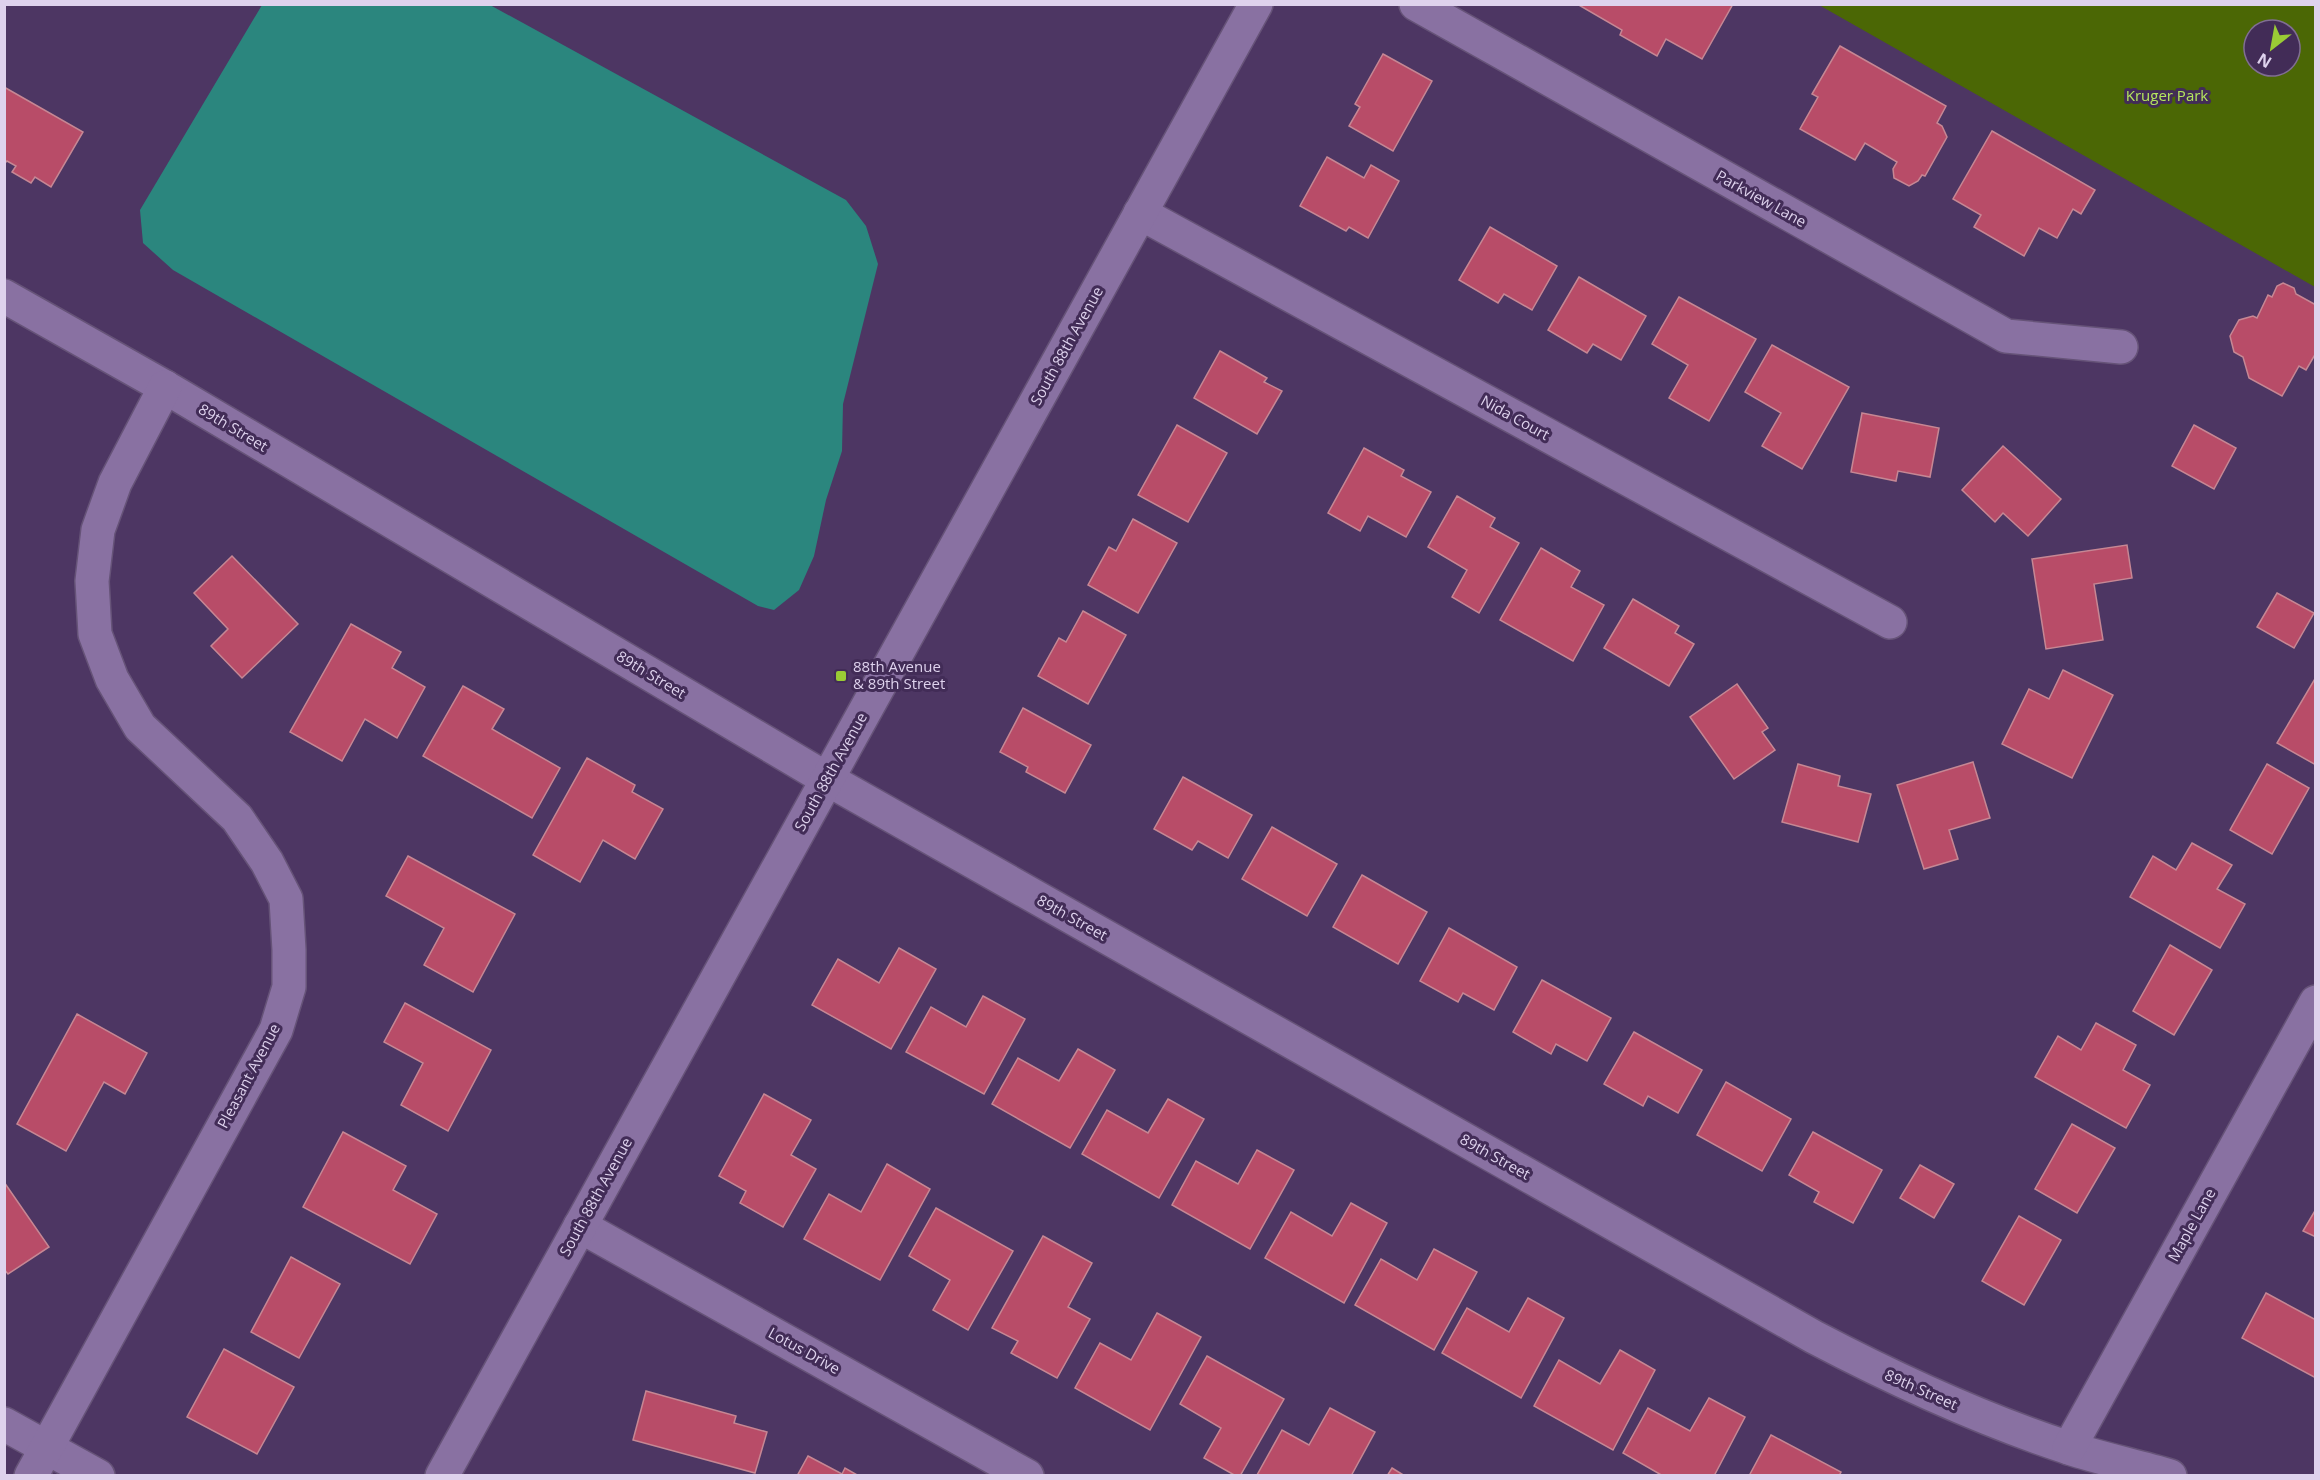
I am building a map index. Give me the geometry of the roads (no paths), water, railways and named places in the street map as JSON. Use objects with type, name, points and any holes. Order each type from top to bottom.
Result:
[{"type":"street","name":"South 88th Avenue","points":[[442,1476],[1256,4]]},
{"type":"street","name":"Parkview Lane","points":[[1416,4],[2006,336],[2121,346]]},
{"type":"street","name":"Nida Court","points":[[1140,213],[1890,622]]},
{"type":"street","name":"89th Street","points":[[4,296],[165,387],[827,779],[1814,1337],[1895,1379],[1980,1415],[2069,1448],[2170,1476]]},
{"type":"street","name":"Pleasant Avenue","points":[[31,1476],[276,1030],[289,987],[285,899],[267,862],[237,818],[140,727],[112,679],[95,634],[92,581],[98,530],[115,483],[165,387]]},
{"type":"street","name":"Maple Lane","points":[[2069,1448],[2316,1002]]},
{"type":"street","name":"Lotus Drive","points":[[580,1226],[1028,1476]]},
{"type":"street","points":[[4,1424],[98,1476]]},
{"type":"place","name":"88th Avenue & 89th Street","points":[[841,676]]},
{"type":"park label","name":"Kruger Park","points":[[2167,96]]}]
